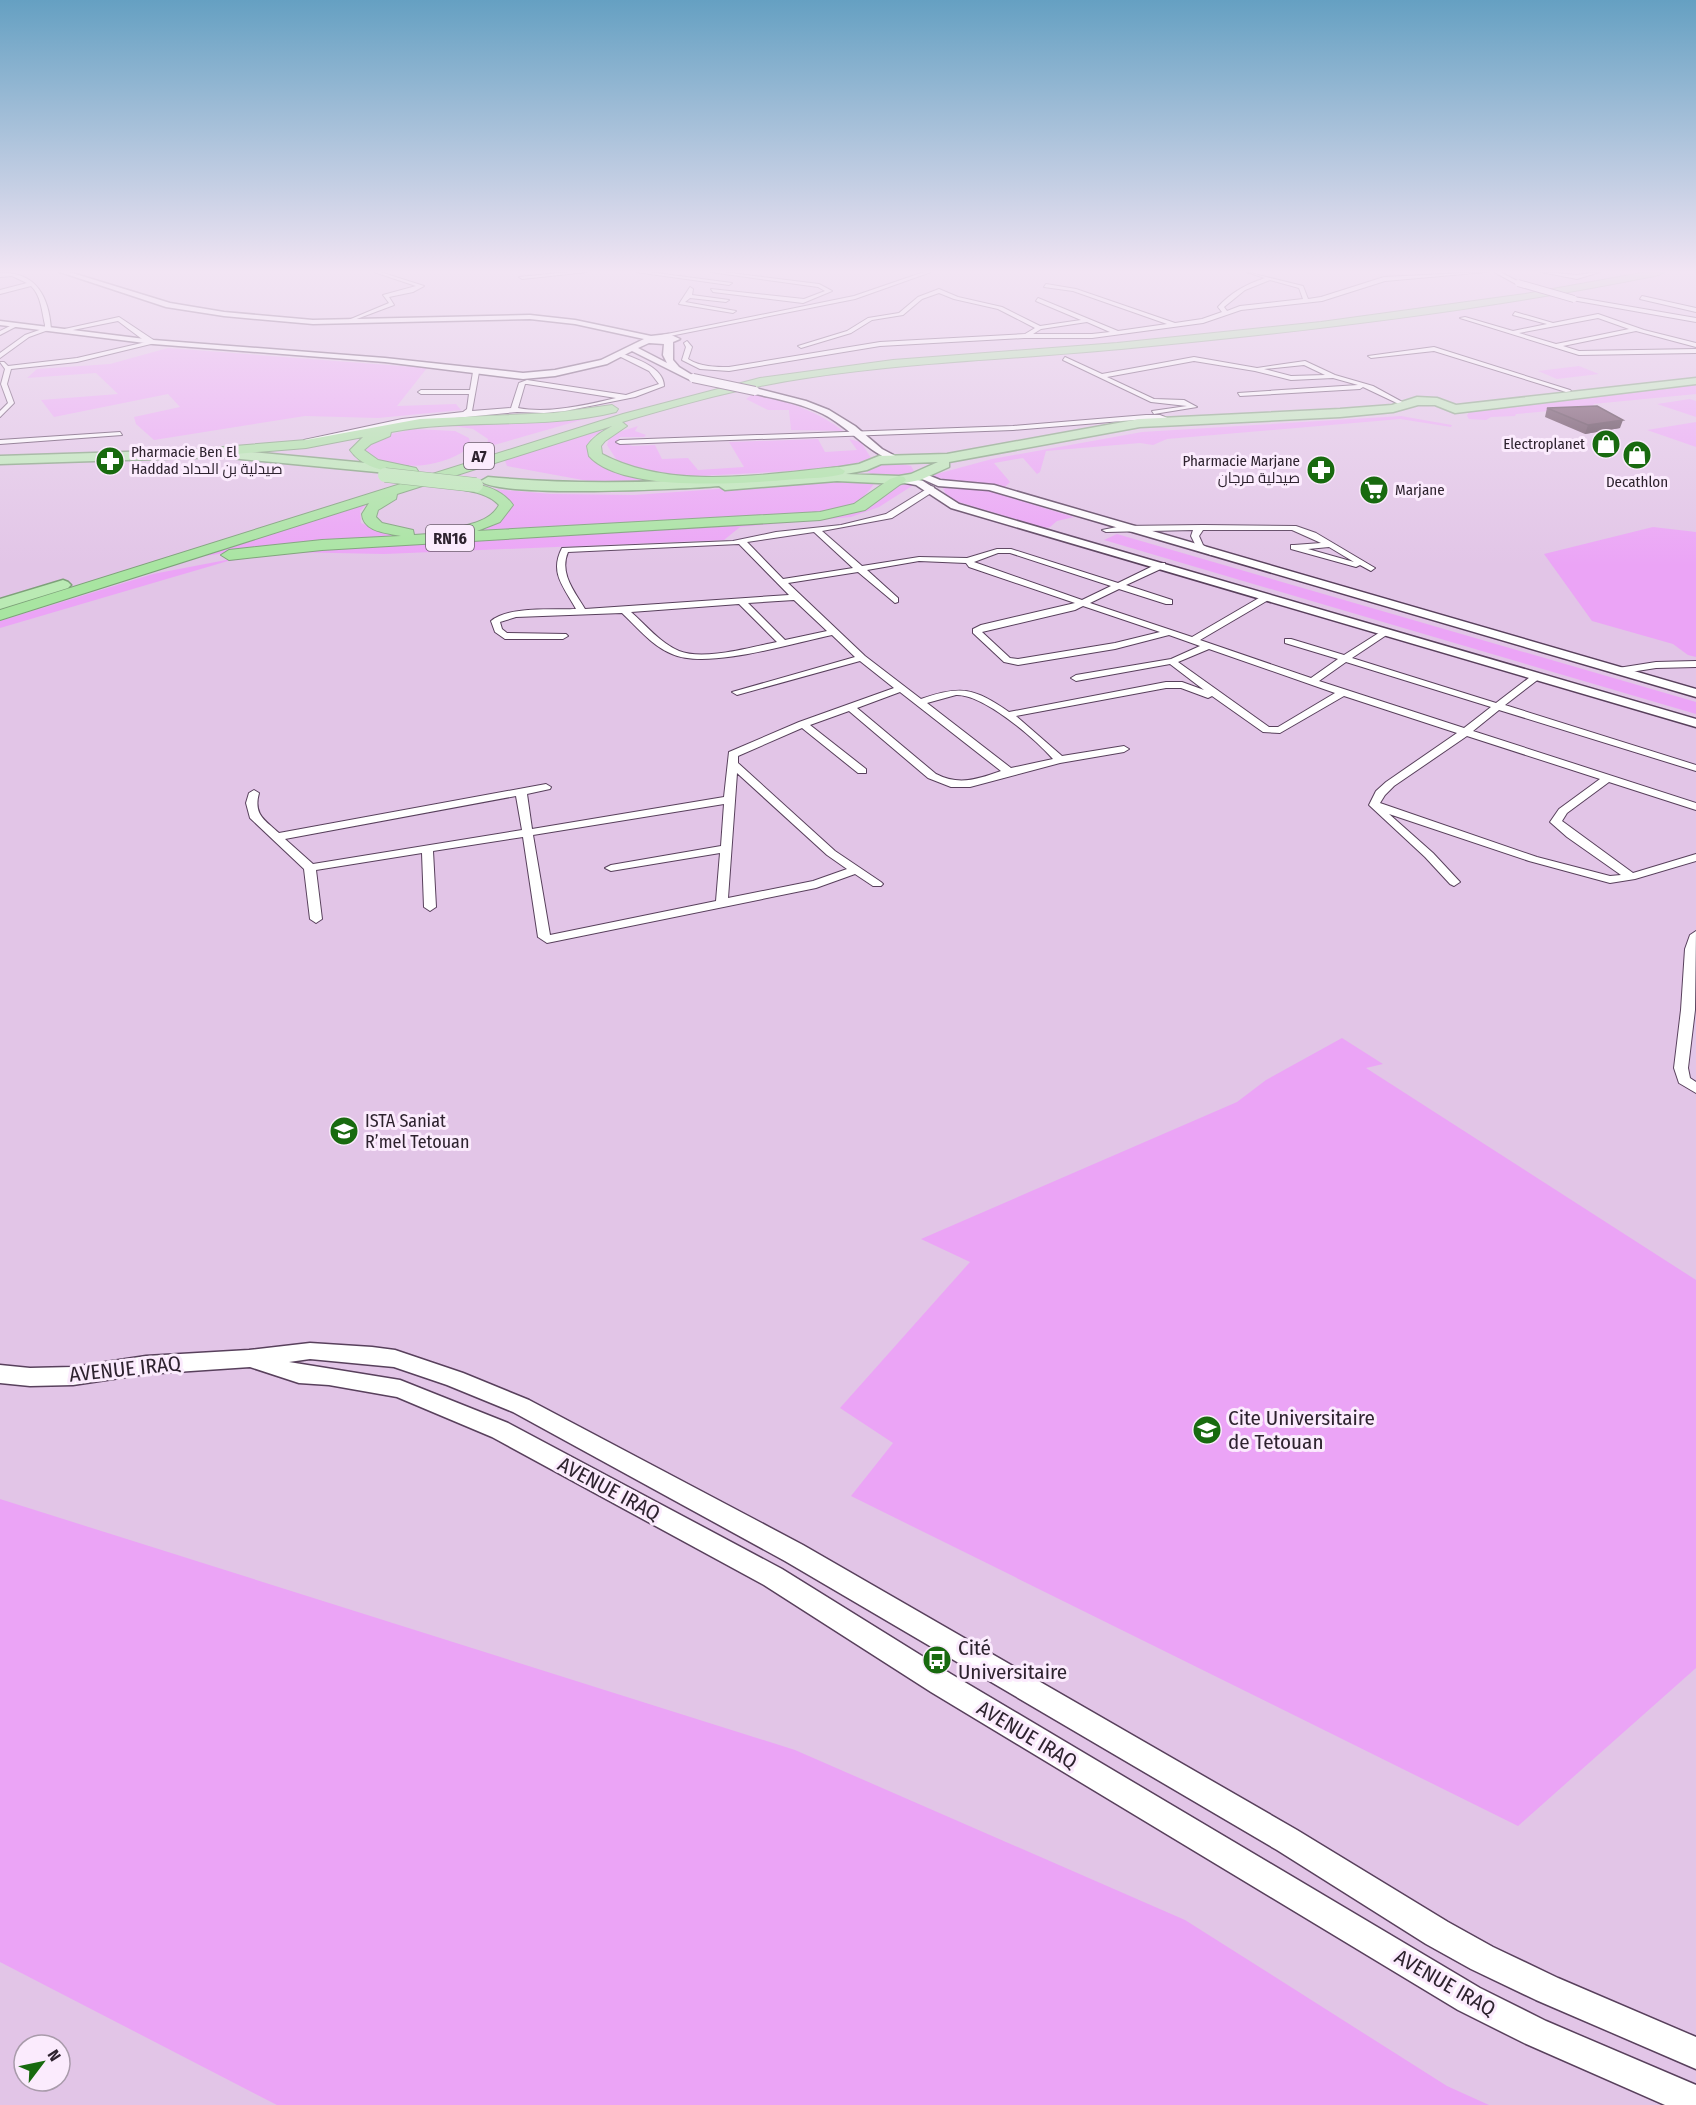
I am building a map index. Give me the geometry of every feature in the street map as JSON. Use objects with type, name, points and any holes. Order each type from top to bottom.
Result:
[{"type":"highway","points":[[0,461],[237,450],[306,444],[420,423],[589,413],[615,409],[751,375],[783,370]]},
{"type":"highway","name":"A7","points":[[63,585],[682,394],[803,370]]},
{"type":"highway","name":"A7","points":[[0,617],[460,469],[705,395],[833,370]]},
{"type":"highway","points":[[838,471],[722,478],[658,477],[606,464],[596,456],[594,446],[610,430],[634,420],[756,385],[840,370]]},
{"type":"highway","name":"RN16","points":[[1443,404],[1696,379]]},
{"type":"highway","name":"RN16","points":[[0,617],[166,569],[252,552],[322,544],[837,514],[863,505],[889,485],[969,458],[1136,428],[1408,410],[1423,401],[1443,404],[1455,409],[1696,379]]},
{"type":"highway","name":"RN16","points":[[1440,417],[1456,414],[1455,409]]},
{"type":"highway","name":"RN16","points":[[897,459],[947,458],[1126,425],[1408,410]]},
{"type":"highway","name":"RN16","points":[[474,434],[442,427],[400,430],[366,441],[357,450],[368,460],[411,471],[554,492],[616,492],[830,478],[901,480]]},
{"type":"highway","points":[[0,604],[462,458],[482,447]]},
{"type":"highway","points":[[198,453],[252,454],[387,472]]},
{"type":"highway","name":"RN16","points":[[387,472],[436,480],[602,488],[692,485],[838,471],[862,467],[879,456],[916,463],[924,472]]},
{"type":"highway","points":[[0,461],[207,457],[387,472],[411,471]]},
{"type":"highway","points":[[862,467],[864,474],[876,478]]},
{"type":"highway","points":[[436,480],[493,494],[503,500],[506,505],[497,518],[482,525],[433,534],[389,530],[377,526],[369,518],[372,508],[386,498],[460,469]]},
{"type":"street","points":[[463,370],[625,397]]},
{"type":"street","points":[[522,379],[568,370]]},
{"type":"street","points":[[237,450],[302,441],[410,419],[515,410],[579,408],[659,387],[662,381],[651,370]]},
{"type":"street","points":[[677,370],[693,378],[812,406],[841,421],[858,434],[879,456]]},
{"type":"street","points":[[1076,424],[1102,416],[1194,407],[1184,402],[1156,402],[1089,370]]},
{"type":"street","points":[[1102,376],[1132,370]]},
{"type":"street","points":[[1260,370],[1296,379],[1333,376]]},
{"type":"street","points":[[1320,370],[1371,387],[1408,410]]},
{"type":"street","points":[[1502,370],[1568,391]]},
{"type":"street","points":[[465,414],[470,410],[476,372]]},
{"type":"street","points":[[515,410],[522,379]]},
{"type":"street","points":[[0,414],[12,403],[2,384]]},
{"type":"street","points":[[1240,394],[1371,387]]},
{"type":"street","points":[[421,392],[473,392]]},
{"type":"street","points":[[620,442],[1076,424],[1146,417],[1160,417],[1172,421]]},
{"type":"street","points":[[0,442],[120,434]]},
{"type":"street","points":[[924,472],[924,478],[933,482],[990,487],[1102,524],[1211,553],[1696,693]]},
{"type":"street","points":[[901,480],[915,481],[930,487],[937,498]]},
{"type":"street","points":[[582,612],[560,572],[560,561],[565,550],[742,542],[776,534],[816,530],[889,516],[930,487]]},
{"type":"street","points":[[917,498],[937,498],[955,506],[1096,537],[1102,524]]},
{"type":"street","points":[[1066,531],[1102,524]]},
{"type":"street","points":[[1203,527],[1196,532],[1195,536],[1200,546],[1211,553]]},
{"type":"street","points":[[1122,528],[1293,528],[1307,532],[1331,545],[1372,568],[1294,547],[1331,545]]},
{"type":"street","points":[[816,530],[895,600]]},
{"type":"street","points":[[1066,531],[1162,565],[1696,723]]},
{"type":"street","points":[[742,542],[796,597],[862,658],[1009,772]]},
{"type":"street","points":[[781,582],[919,559],[968,561],[997,551],[1011,551],[1169,602]]},
{"type":"street","points":[[968,561],[1168,633],[1696,807]]},
{"type":"street","points":[[1162,565],[1065,610],[984,627],[976,631],[1007,660],[1018,662],[1115,646],[1168,633]]},
{"type":"street","points":[[563,636],[505,636],[498,630],[495,621],[504,616],[516,614],[624,610],[796,597]]},
{"type":"street","points":[[1192,641],[1268,597]]},
{"type":"street","points":[[741,601],[782,642]]},
{"type":"street","points":[[624,610],[666,647],[683,656],[703,658],[833,632]]},
{"type":"street","points":[[1312,681],[1386,632]]},
{"type":"street","points":[[1288,641],[1696,768]]},
{"type":"street","points":[[1076,678],[1173,661],[1208,646]]},
{"type":"street","points":[[737,692],[862,658]]},
{"type":"street","points":[[1173,661],[1176,666],[1263,728],[1274,731],[1295,722],[1343,692]]},
{"type":"street","points":[[1618,671],[1656,664],[1696,664]]},
{"type":"street","points":[[1374,805],[1380,793],[1390,784],[1465,732],[1537,676]]},
{"type":"street","points":[[1007,715],[1176,684],[1222,698]]},
{"type":"street","points":[[722,904],[732,754],[803,724],[903,688]]},
{"type":"street","points":[[921,702],[954,693],[969,693],[1007,715],[1059,760]]},
{"type":"street","points":[[850,707],[932,776],[947,785],[967,784],[1059,760],[1124,749]]},
{"type":"street","points":[[803,724],[862,771]]},
{"type":"street","points":[[732,763],[831,853],[877,884]]},
{"type":"street","points":[[1608,779],[1563,811],[1556,822],[1571,836],[1631,877]]},
{"type":"street","points":[[277,837],[546,787]]},
{"type":"street","points":[[521,792],[544,937],[547,939],[816,884],[856,870]]},
{"type":"street","points":[[254,793],[251,810],[254,816],[310,868],[316,919]]},
{"type":"street","points":[[310,868],[729,800]]},
{"type":"street","points":[[1374,805],[1593,877],[1618,880],[1696,857]]},
{"type":"street","points":[[1374,805],[1430,855],[1454,882]]},
{"type":"street","points":[[427,849],[430,907]]},
{"type":"street","points":[[612,868],[726,849]]},
{"type":"street","points":[[1696,935],[1691,949],[1692,1014],[1682,1056],[1681,1074],[1696,1089]]},
{"type":"street","points":[[1682,1056],[1696,1059]]},
{"type":"street","name":"AVENUE IRAQ","points":[[0,1374],[30,1377],[73,1376],[146,1365],[249,1359],[310,1351],[372,1355],[422,1367],[520,1406],[794,1553],[1287,1840],[1437,1933],[1482,1958],[1547,1989],[1696,2053]]},
{"type":"street","name":"AVENUE IRAQ","points":[[249,1359],[299,1374],[329,1376],[400,1389],[500,1430],[773,1577],[941,1683],[1451,1988],[1535,2032],[1696,2102]]},
{"type":"shaded area","points":[[36,370],[425,370],[397,406],[456,404],[461,410],[378,418],[305,416],[154,440],[136,424],[134,417],[180,407],[168,394],[54,417],[41,400],[118,394],[96,373],[27,378]]},
{"type":"shaded area","points":[[1590,370],[1599,374],[1557,379],[1538,371]]},
{"type":"shaded area","points":[[1696,383],[1696,394],[1593,404],[1596,407],[1516,414],[1515,416],[1491,417],[1486,420],[1469,419],[1467,416],[1470,409]]},
{"type":"shaded area","points":[[754,393],[812,412],[843,431],[791,430],[789,410],[768,410],[746,399]]},
{"type":"shaded area","points":[[1690,399],[1696,401],[1696,417],[1657,404]]},
{"type":"shaded area","points":[[616,410],[487,447],[488,439],[473,429],[448,425]]},
{"type":"shaded area","points":[[1401,416],[1452,425],[1451,427],[1400,419],[1167,439],[1153,445],[1140,443],[1046,451],[1040,472],[1037,474],[1023,458],[994,463],[1010,482],[1005,487],[945,479],[933,475],[992,459],[1142,432]]},
{"type":"shaded area","points":[[1696,422],[1696,447],[1647,430]]},
{"type":"shaded area","points":[[610,426],[591,438],[587,448],[588,456],[599,464],[638,476],[693,481],[588,481],[507,466],[504,458]]},
{"type":"shaded area","points":[[638,426],[635,431],[646,435],[644,437],[620,437],[617,442],[633,446],[655,445],[662,459],[688,458],[698,470],[744,467],[729,442],[818,439],[825,452],[857,450],[849,439],[861,442],[871,458],[843,468],[699,476],[668,475],[630,468],[616,459],[607,445],[610,435]]},
{"type":"shaded area","points":[[414,429],[455,431],[469,438],[471,447],[445,460],[417,466],[390,463],[363,452],[362,447],[382,436]]},
{"type":"shaded area","points":[[893,462],[911,466],[914,471],[904,476],[891,478],[878,476],[868,472],[867,469],[871,465]]},
{"type":"shaded area","points":[[857,479],[875,482],[865,495],[854,503],[825,512],[259,548],[184,559],[369,502],[360,511],[361,523],[375,528],[426,535],[462,531],[491,520],[504,506],[482,488],[551,494],[634,495]]},
{"type":"shaded area","points":[[898,484],[915,484],[879,507],[851,517],[740,527],[724,540],[384,554],[286,552],[228,561],[0,628],[0,621],[153,574],[262,553],[835,514]]},
{"type":"shaded area","points":[[943,488],[985,490],[1074,517],[1057,521],[1045,528],[952,500],[947,497]]},
{"type":"shaded area","points":[[1653,527],[1696,532],[1696,657],[1688,655],[1673,644],[1592,621],[1544,554]]},
{"type":"shaded area","points":[[1117,534],[1696,702],[1696,714],[1104,540]]},
{"type":"shaded area","name":"Cite Universitaire de Tetouan","points":[[1342,1038],[1383,1064],[1366,1068],[1696,1280],[1696,1668],[1518,1826],[851,1496],[893,1443],[840,1408],[970,1262],[921,1239],[1237,1102],[1266,1080]]},
{"type":"shaded area","points":[[0,1499],[795,1750],[1185,1920],[1447,2086],[1489,2105],[277,2105],[0,1962]]},
{"type":"building","points":[[1597,406],[1623,420],[1588,425],[1547,408]]},
{"type":"place","name":"Electroplanet","points":[[1606,444]]},
{"type":"place","name":"Decathlon","points":[[1637,455]]},
{"type":"place","name":"Pharmacie Ben El Haddad صيدلية بن الحداد","points":[[110,461]]},
{"type":"place","name":"Pharmacie Marjane صيدلية مرجان","points":[[1321,470]]},
{"type":"place","name":"Marjane","points":[[1374,490]]},
{"type":"place","name":"ISTA Saniat R’mel Tetouan","points":[[344,1131]]},
{"type":"place","name":"Cite Universitaire de Tetouan","points":[[1207,1430]]},
{"type":"place","name":"Cité Universitaire","points":[[937,1660]]}]
